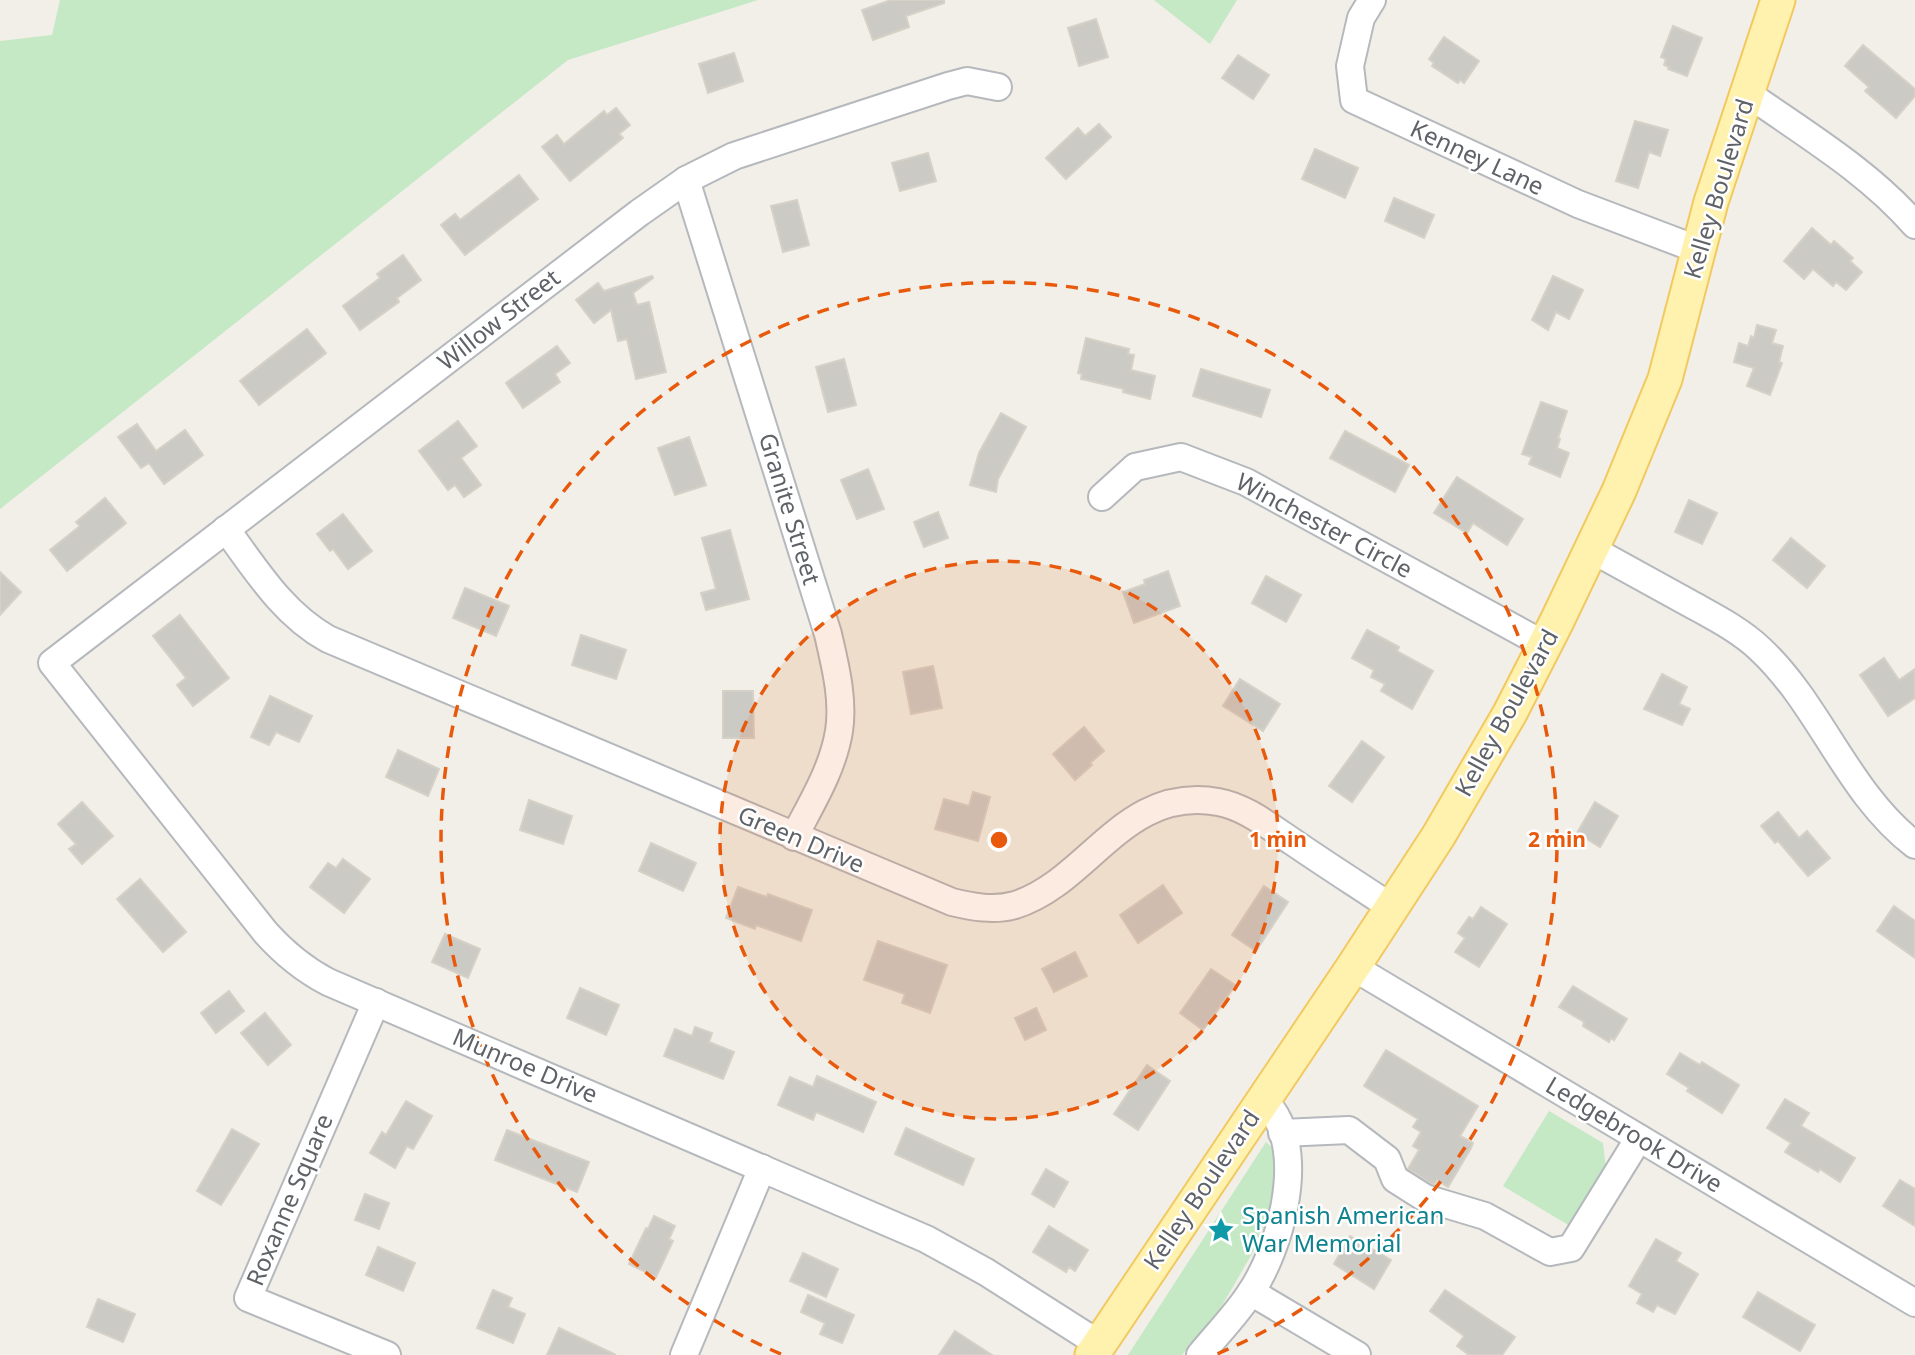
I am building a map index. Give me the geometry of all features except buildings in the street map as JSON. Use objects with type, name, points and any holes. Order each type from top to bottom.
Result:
[{"type":"main road","name":"Kelley Boulevard","points":[[1096,1349],[1262,1099],[1353,968],[1439,835],[1510,713],[1545,645],[1619,491],[1665,379],[1711,202],[1778,0]]},
{"type":"street","name":"Kenney Lane","points":[[1372,0],[1361,18],[1350,66],[1354,100],[1578,204],[1699,250]]},
{"type":"street","name":"Willow Street","points":[[52,663],[628,221],[686,180],[753,149],[948,86],[967,81],[998,87]]},
{"type":"street","points":[[1747,93],[1854,167],[1902,209],[1915,225]]},
{"type":"street","name":"Granite Street","points":[[686,180],[828,634],[839,682],[839,731],[825,777],[794,837]]},
{"type":"street","name":"Winchester Circle","points":[[1102,497],[1135,467],[1181,457],[1246,482],[1545,645]]},
{"type":"street","name":"Green Drive","points":[[226,529],[281,602],[319,634],[934,896],[973,907],[992,909],[1013,906],[1046,890],[1100,844],[1154,809],[1175,802],[1218,802],[1251,815],[1391,907]]},
{"type":"street","points":[[1591,549],[1736,630],[1761,650],[1797,694],[1869,799],[1881,814],[1915,845]]},
{"type":"street","name":"Munroe Drive","points":[[52,663],[284,953],[304,970],[926,1240],[986,1272],[1096,1349]]},
{"type":"street","name":"Ledgebrook Drive","points":[[1353,968],[1915,1303]]},
{"type":"street","name":"Roxanne Square","points":[[376,1002],[248,1298],[387,1355]]},
{"type":"street","points":[[1200,1355],[1251,1292],[1278,1241],[1286,1199],[1287,1149],[1276,1116],[1262,1099]]},
{"type":"street","points":[[1282,1133],[1349,1130],[1387,1159],[1395,1179],[1425,1198],[1485,1216],[1550,1252],[1571,1248],[1639,1138]]},
{"type":"street","points":[[684,1355],[762,1167]]},
{"type":"street","points":[[1251,1292],[1357,1355]]},
{"type":"green space","points":[[60,0],[758,0],[568,60],[0,509],[0,41],[52,35]]},
{"type":"green space","points":[[1154,0],[1237,0],[1210,44]]},
{"type":"green space","points":[[1549,1111],[1603,1143],[1606,1169],[1570,1226],[1503,1186]]},
{"type":"green space","points":[[1266,1142],[1277,1153],[1276,1195],[1253,1252],[1220,1309],[1182,1355],[1128,1355]]},
{"type":"place","name":"Spanish American War Memorial","points":[[1221,1230]]}]
